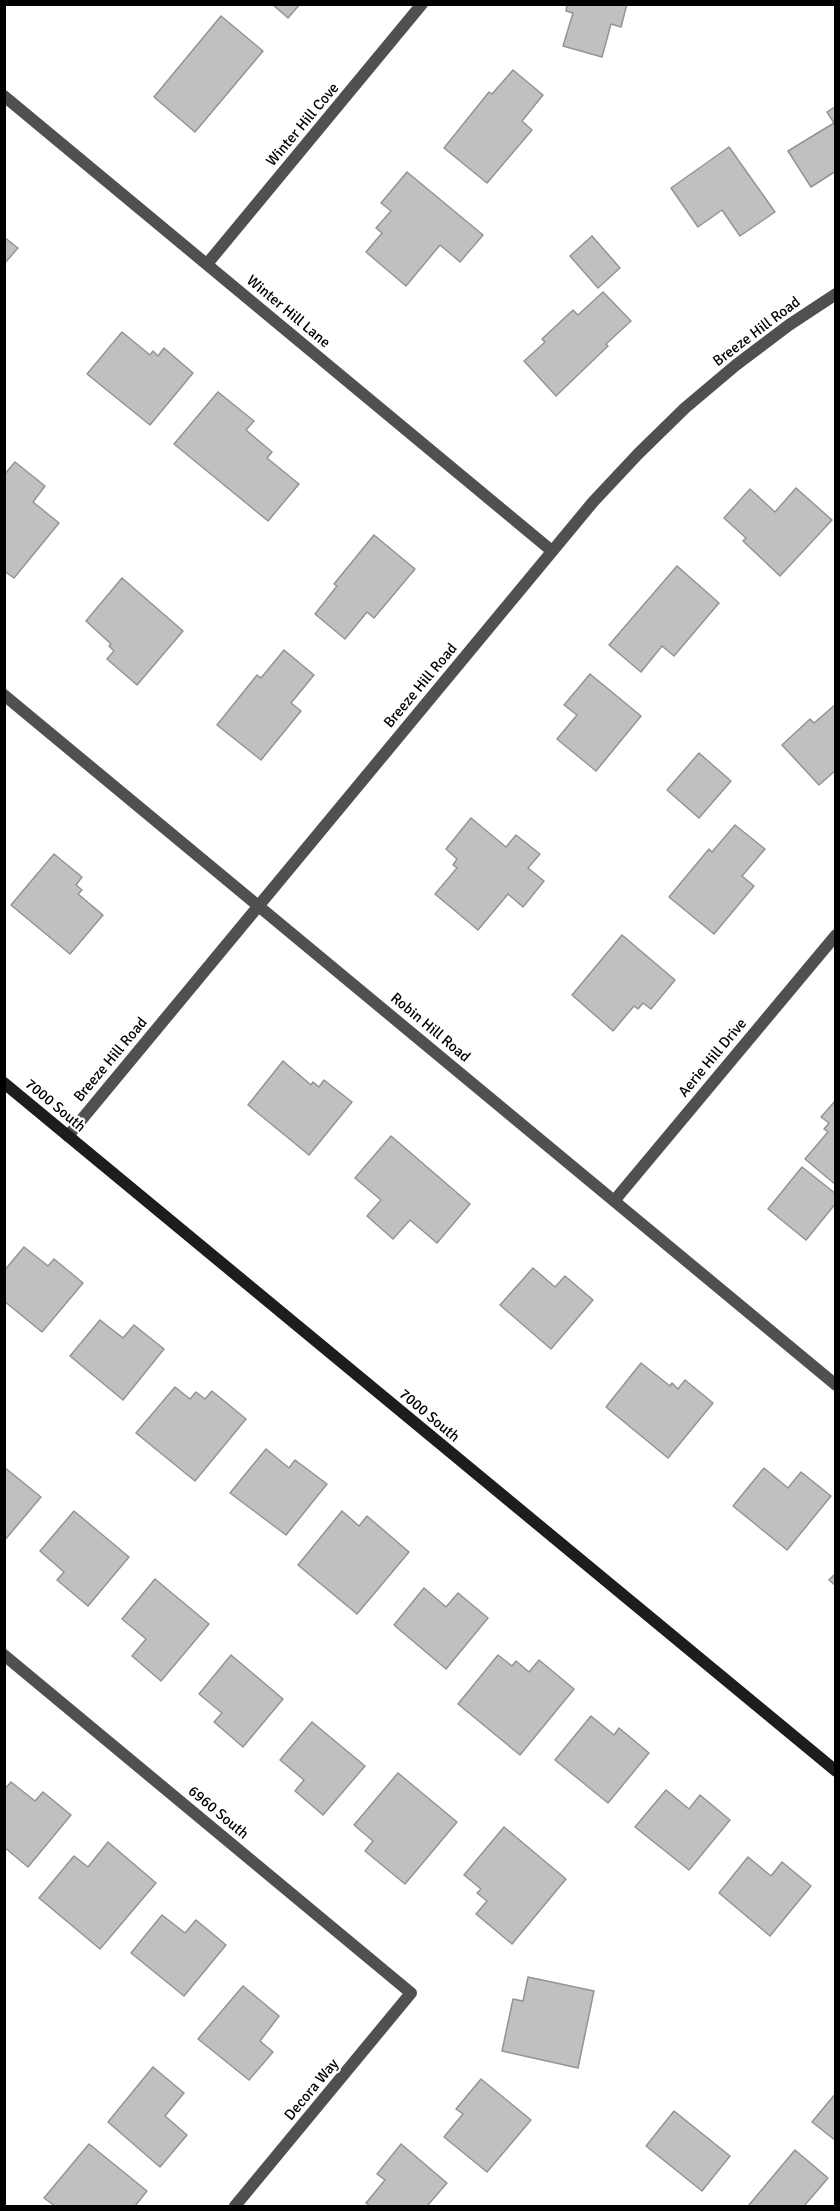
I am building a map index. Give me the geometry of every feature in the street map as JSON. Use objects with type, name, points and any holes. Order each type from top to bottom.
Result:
[{"type":"street","name":"Winter Hill Cove","points":[[207,264],[422,4]]},
{"type":"street","name":"Winter Hill Lane","points":[[4,96],[552,551]]},
{"type":"street","name":"Breeze Hill Road","points":[[68,1136],[593,502],[686,408],[771,338],[836,294]]},
{"type":"street","name":"Robin Hill Road","points":[[4,695],[836,1385]]},
{"type":"street","name":"Aerie Hill Drive","points":[[614,1202],[836,935]]},
{"type":"street","name":"7000 South","points":[[4,1083],[836,1772]]},
{"type":"street","name":"6960 South","points":[[4,1656],[411,1993]]},
{"type":"street","name":"Decora Way","points":[[235,2206],[411,1993]]},
{"type":"building","points":[[272,4],[300,4],[288,18]]},
{"type":"building","points":[[567,4],[627,4],[621,27],[611,24],[602,57],[563,46],[573,13],[566,11]]},
{"type":"building","points":[[221,16],[263,51],[195,132],[154,97]]},
{"type":"building","points":[[513,70],[543,95],[522,121],[532,130],[487,183],[444,148],[489,92],[492,94]]},
{"type":"building","points":[[836,106],[836,171],[811,187],[788,151],[834,123],[827,112]]},
{"type":"building","points":[[729,147],[775,212],[740,236],[722,210],[698,227],[671,188]]},
{"type":"building","points":[[407,172],[483,235],[460,262],[440,245],[406,286],[366,252],[382,233],[376,228],[391,211],[381,203]]},
{"type":"building","points":[[592,236],[620,268],[598,288],[570,256]]},
{"type":"building","points":[[4,237],[18,248],[4,264]]},
{"type":"building","points":[[603,292],[631,321],[556,396],[524,361],[545,342],[542,339],[573,310],[578,315]]},
{"type":"building","points":[[122,332],[150,355],[153,351],[158,356],[164,348],[193,373],[150,425],[87,374]]},
{"type":"building","points":[[218,392],[254,421],[246,430],[272,452],[267,458],[299,484],[268,521],[174,444]]},
{"type":"building","points":[[15,462],[45,486],[33,502],[59,523],[14,578],[4,571],[4,475]]},
{"type":"building","points":[[796,488],[832,520],[780,576],[743,541],[746,538],[724,518],[750,489],[775,512]]},
{"type":"building","points":[[374,535],[415,569],[374,618],[367,612],[345,639],[315,614],[337,586],[334,584]]},
{"type":"building","points":[[677,566],[719,603],[674,656],[662,646],[641,672],[609,645]]},
{"type":"building","points":[[122,578],[183,631],[137,685],[107,659],[114,651],[109,646],[111,644],[86,621]]},
{"type":"building","points":[[284,650],[314,675],[291,703],[301,711],[261,760],[217,725],[257,675],[261,678]]},
{"type":"building","points":[[590,674],[641,716],[596,771],[557,739],[577,715],[564,705]]},
{"type":"building","points":[[836,704],[836,770],[819,785],[782,745],[810,719],[814,723]]},
{"type":"building","points":[[699,753],[731,781],[699,818],[667,790]]},
{"type":"building","points":[[471,818],[506,847],[516,835],[540,854],[528,868],[544,881],[523,907],[508,894],[478,930],[435,894],[457,868],[453,865],[457,859],[446,849]]},
{"type":"building","points":[[735,825],[765,849],[742,876],[754,886],[714,934],[669,897],[709,849],[712,852]]},
{"type":"building","points":[[54,854],[82,877],[76,885],[82,890],[78,894],[103,915],[70,954],[11,905]]},
{"type":"building","points":[[622,935],[675,980],[651,1009],[643,1003],[638,1009],[634,1006],[613,1031],[572,995]]},
{"type":"building","points":[[283,1061],[311,1085],[313,1082],[319,1087],[324,1080],[352,1102],[309,1155],[248,1105]]},
{"type":"building","points":[[836,1100],[836,1185],[805,1159],[828,1132],[824,1129],[829,1123],[821,1117]]},
{"type":"building","points":[[391,1136],[470,1204],[437,1243],[410,1220],[393,1239],[367,1216],[381,1200],[355,1178]]},
{"type":"building","points":[[802,1167],[836,1194],[836,1203],[806,1240],[768,1209]]},
{"type":"building","points":[[24,1247],[48,1266],[54,1259],[83,1283],[42,1332],[4,1301],[4,1271]]},
{"type":"building","points":[[533,1268],[555,1287],[565,1276],[593,1300],[551,1349],[500,1305]]},
{"type":"building","points":[[100,1320],[123,1338],[134,1325],[164,1349],[123,1400],[70,1356]]},
{"type":"building","points":[[641,1363],[670,1386],[672,1383],[678,1389],[685,1380],[713,1403],[668,1458],[606,1407]]},
{"type":"building","points":[[175,1387],[190,1399],[196,1392],[205,1399],[212,1391],[246,1419],[195,1481],[136,1433]]},
{"type":"building","points":[[266,1449],[289,1468],[295,1460],[327,1484],[286,1535],[230,1493]]},
{"type":"building","points":[[4,1467],[41,1497],[4,1541]]},
{"type":"building","points":[[764,1468],[788,1488],[801,1472],[831,1496],[787,1550],[733,1506]]},
{"type":"building","points":[[74,1511],[129,1557],[88,1606],[57,1580],[64,1572],[40,1551]]},
{"type":"building","points":[[342,1511],[359,1526],[367,1516],[409,1552],[357,1614],[298,1565]]},
{"type":"building","points":[[836,1573],[836,1586],[829,1580]]},
{"type":"building","points":[[155,1579],[209,1624],[161,1681],[132,1656],[146,1639],[122,1619]]},
{"type":"building","points":[[424,1588],[446,1607],[458,1593],[488,1618],[446,1669],[394,1625]]},
{"type":"building","points":[[231,1655],[283,1699],[243,1747],[214,1722],[222,1713],[199,1694]]},
{"type":"building","points":[[498,1655],[512,1666],[516,1661],[529,1672],[539,1660],[574,1689],[520,1755],[458,1704]]},
{"type":"building","points":[[591,1716],[614,1735],[619,1728],[649,1753],[608,1803],[555,1760]]},
{"type":"building","points":[[312,1722],[365,1766],[323,1815],[295,1791],[304,1780],[280,1760]]},
{"type":"building","points":[[398,1773],[457,1822],[405,1884],[365,1851],[373,1841],[354,1825]]},
{"type":"building","points":[[11,1782],[35,1801],[43,1792],[71,1815],[28,1867],[4,1847],[4,1790]]},
{"type":"building","points":[[666,1790],[689,1809],[700,1795],[730,1820],[689,1870],[635,1827]]},
{"type":"building","points":[[504,1827],[566,1879],[512,1944],[476,1914],[487,1901],[477,1893],[481,1889],[464,1875]]},
{"type":"building","points":[[108,1842],[156,1883],[100,1949],[39,1898],[74,1856],[88,1867]]},
{"type":"building","points":[[748,1857],[771,1876],[782,1862],[811,1886],[770,1936],[719,1893]]},
{"type":"building","points":[[162,1915],[185,1933],[196,1920],[226,1945],[184,1996],[131,1953]]},
{"type":"building","points":[[528,1977],[594,1991],[578,2068],[502,2051],[513,1999],[523,2001]]},
{"type":"building","points":[[243,1986],[279,2016],[260,2041],[273,2052],[249,2080],[198,2039]]},
{"type":"building","points":[[153,2067],[184,2093],[165,2116],[187,2135],[160,2167],[108,2122]]},
{"type":"building","points":[[481,2079],[531,2120],[487,2172],[444,2137],[463,2114],[456,2109]]},
{"type":"building","points":[[836,2093],[836,2141],[812,2122]]},
{"type":"building","points":[[674,2111],[730,2156],[702,2191],[646,2146]]},
{"type":"building","points":[[89,2144],[147,2191],[135,2206],[55,2206],[44,2198]]},
{"type":"building","points":[[401,2144],[447,2183],[427,2206],[370,2206],[366,2203],[385,2180],[377,2174]]},
{"type":"building","points":[[795,2150],[828,2178],[804,2206],[750,2206],[749,2205]]}]
